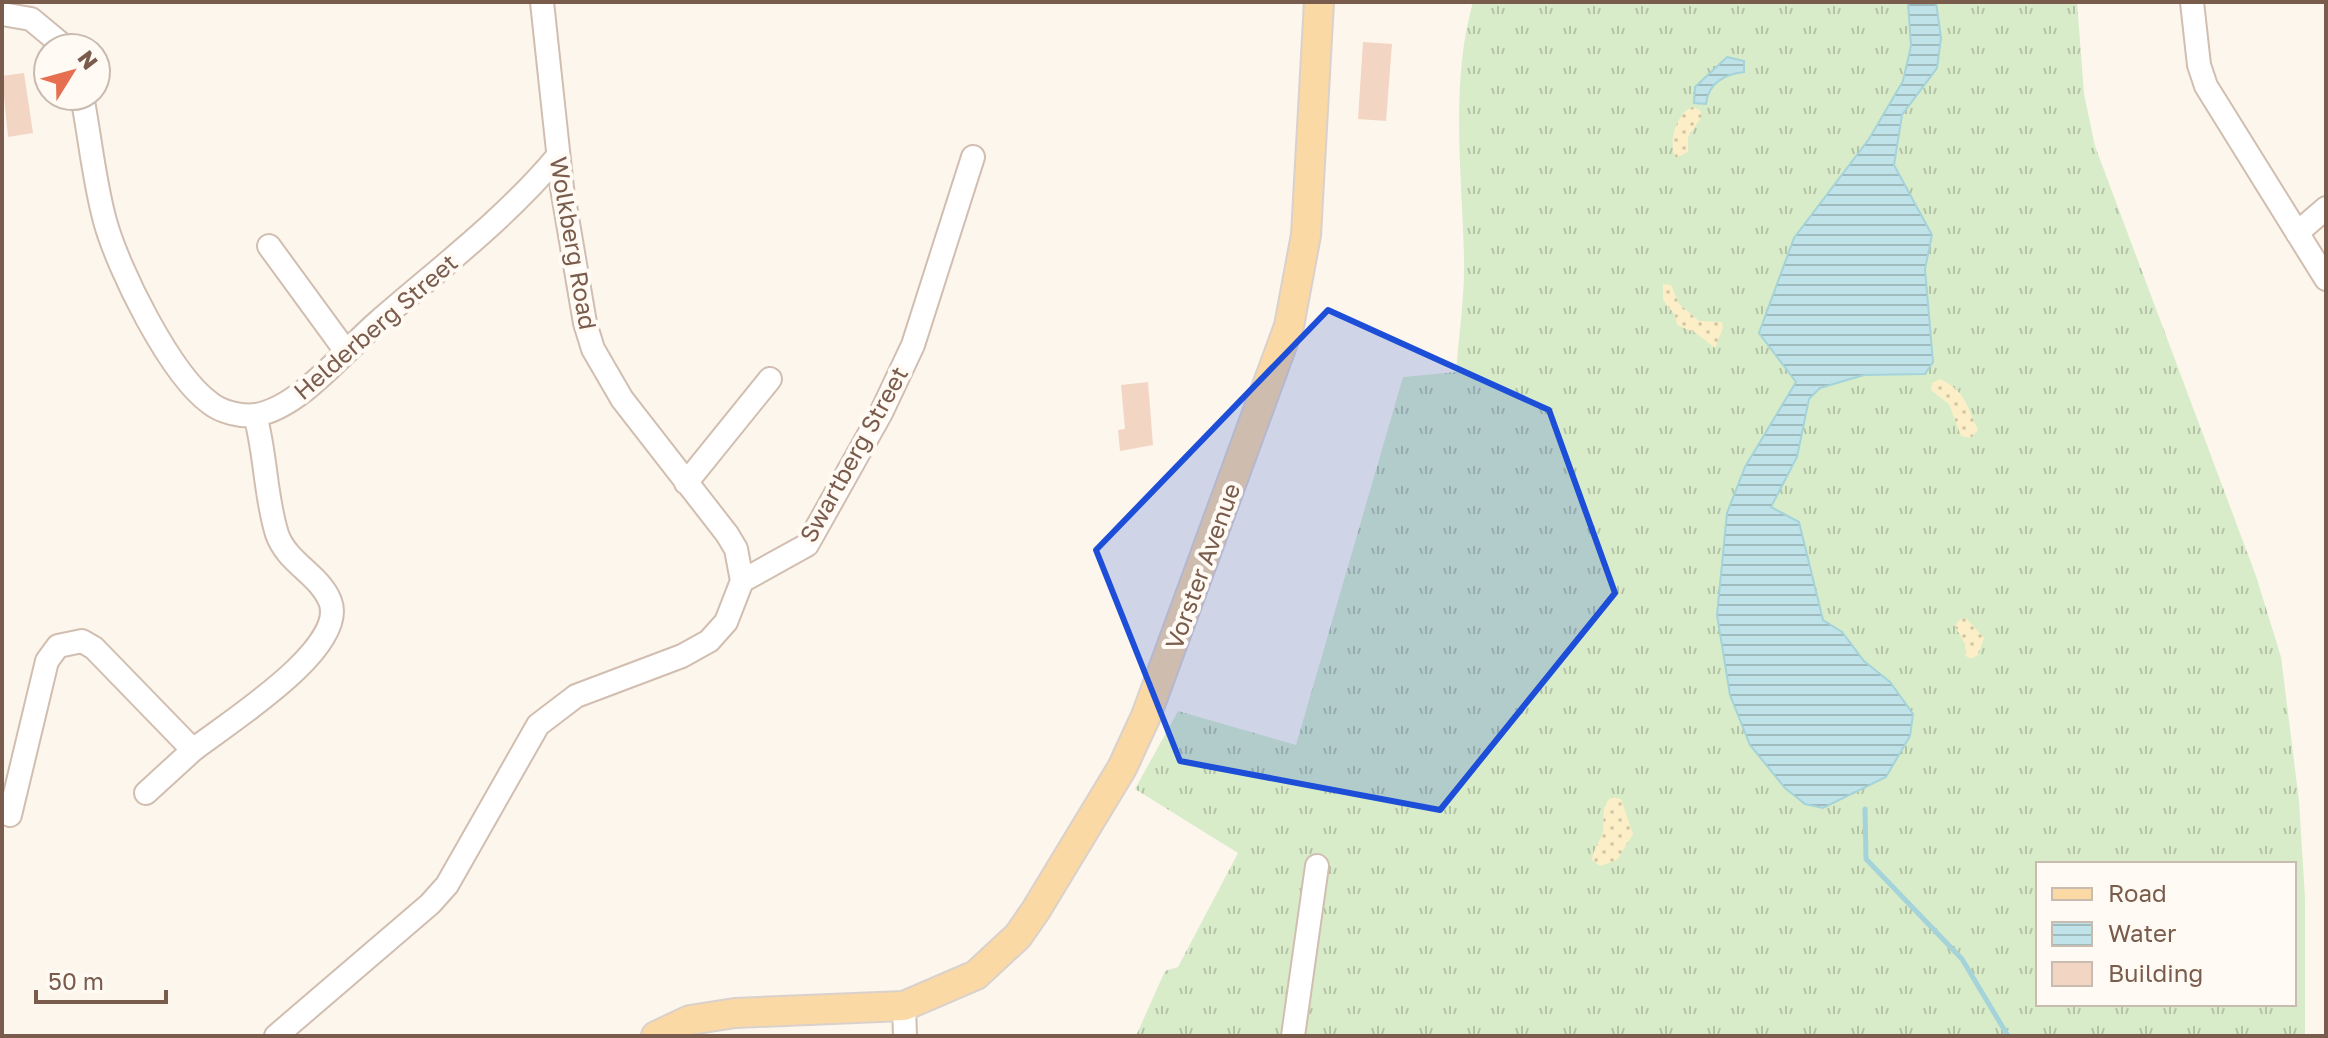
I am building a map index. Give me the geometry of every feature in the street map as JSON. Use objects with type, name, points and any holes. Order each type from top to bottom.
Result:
[{"type":"main road","name":"Vorster Avenue","points":[[904,1006],[976,975],[1018,936],[1122,768],[1146,716],[1289,326],[1306,235],[1319,2]]},
{"type":"main road","points":[[656,1036],[690,1020],[735,1013],[904,1006]]},
{"type":"street","name":"Wolkberg Road","points":[[542,2],[557,157],[585,323],[593,349],[622,399],[736,549],[742,581]]},
{"type":"street","points":[[2192,2],[2199,65],[2206,86],[2326,279]]},
{"type":"street","points":[[2,14],[31,19],[47,32]]},
{"type":"street","points":[[85,112],[112,240],[142,306],[173,361],[211,404],[232,413],[255,415],[265,451],[278,536],[291,559],[328,596],[333,610],[331,626],[303,664],[193,750],[146,793]]},
{"type":"street","name":"Helderberg Street","points":[[255,415],[299,395],[345,350],[524,196],[557,157]]},
{"type":"street","name":"Swartberg Street","points":[[742,581],[807,545],[881,413],[913,345],[973,157]]},
{"type":"street","points":[[524,196],[562,188]]},
{"type":"street","points":[[2297,233],[2326,208]]},
{"type":"street","points":[[269,246],[345,350]]},
{"type":"street","points":[[686,483],[770,379]]},
{"type":"street","points":[[276,1036],[430,904],[447,885],[538,725],[546,717],[576,696],[682,656],[709,641],[726,622],[742,581]]},
{"type":"street","points":[[10,815],[47,661],[58,646],[82,641],[94,648],[193,750]]},
{"type":"street","points":[[1293,1036],[1317,866]]},
{"type":"street","points":[[904,1006],[905,1036]]},
{"type":"highlighted area","points":[[1328,310],[1549,410],[1615,593],[1440,810],[1180,761],[1096,550]]},
{"type":"green space","points":[[1473,2],[2077,2],[2084,94],[2095,146],[2256,576],[2281,657],[2299,801],[2305,898],[2305,1036],[1136,1036],[1165,971],[1178,967],[1238,853],[1135,789],[1178,711],[1296,745],[1403,377],[1456,372],[1464,271],[1459,128],[1462,64]]},
{"type":"sand","points":[[1692,107],[1700,110],[1702,116],[1688,137],[1688,152],[1676,158],[1673,152],[1675,129],[1682,115]]},
{"type":"sand","points":[[1663,284],[1671,285],[1679,304],[1699,321],[1722,322],[1723,328],[1715,348],[1696,333],[1677,325],[1675,315],[1663,300]]},
{"type":"sand","points":[[1940,379],[1956,389],[1965,400],[1978,430],[1971,438],[1961,436],[1949,404],[1931,390],[1932,383]]},
{"type":"sand","points":[[1966,618],[1984,638],[1978,655],[1971,659],[1966,656],[1965,644],[1955,626],[1959,620]]},
{"type":"sand","points":[[1611,797],[1621,799],[1633,834],[1617,860],[1600,866],[1592,860],[1602,835],[1605,806]]},
{"type":"water","points":[[1908,2],[1936,2],[1941,38],[1937,68],[1902,115],[1894,165],[1932,235],[1925,269],[1933,362],[1925,374],[1864,375],[1820,388],[1809,399],[1797,457],[1771,507],[1799,522],[1823,620],[1842,632],[1864,661],[1890,682],[1913,714],[1910,736],[1886,777],[1823,808],[1805,804],[1785,788],[1750,745],[1730,695],[1717,615],[1727,513],[1745,467],[1796,382],[1759,333],[1794,238],[1869,139],[1903,81],[1911,46]]},
{"type":"water","points":[[1727,57],[1744,61],[1744,72],[1730,75],[1714,85],[1706,104],[1694,103],[1695,87]]},
{"type":"building","points":[[1363,42],[1392,44],[1386,121],[1358,119]]},
{"type":"building","points":[[24,73],[33,133],[8,137],[2,76]]},
{"type":"building","points":[[1148,382],[1153,445],[1120,451],[1118,430],[1125,429],[1121,385]]},
{"type":"waterway","points":[[1865,809],[1866,859],[1962,959],[2008,1036]]}]
